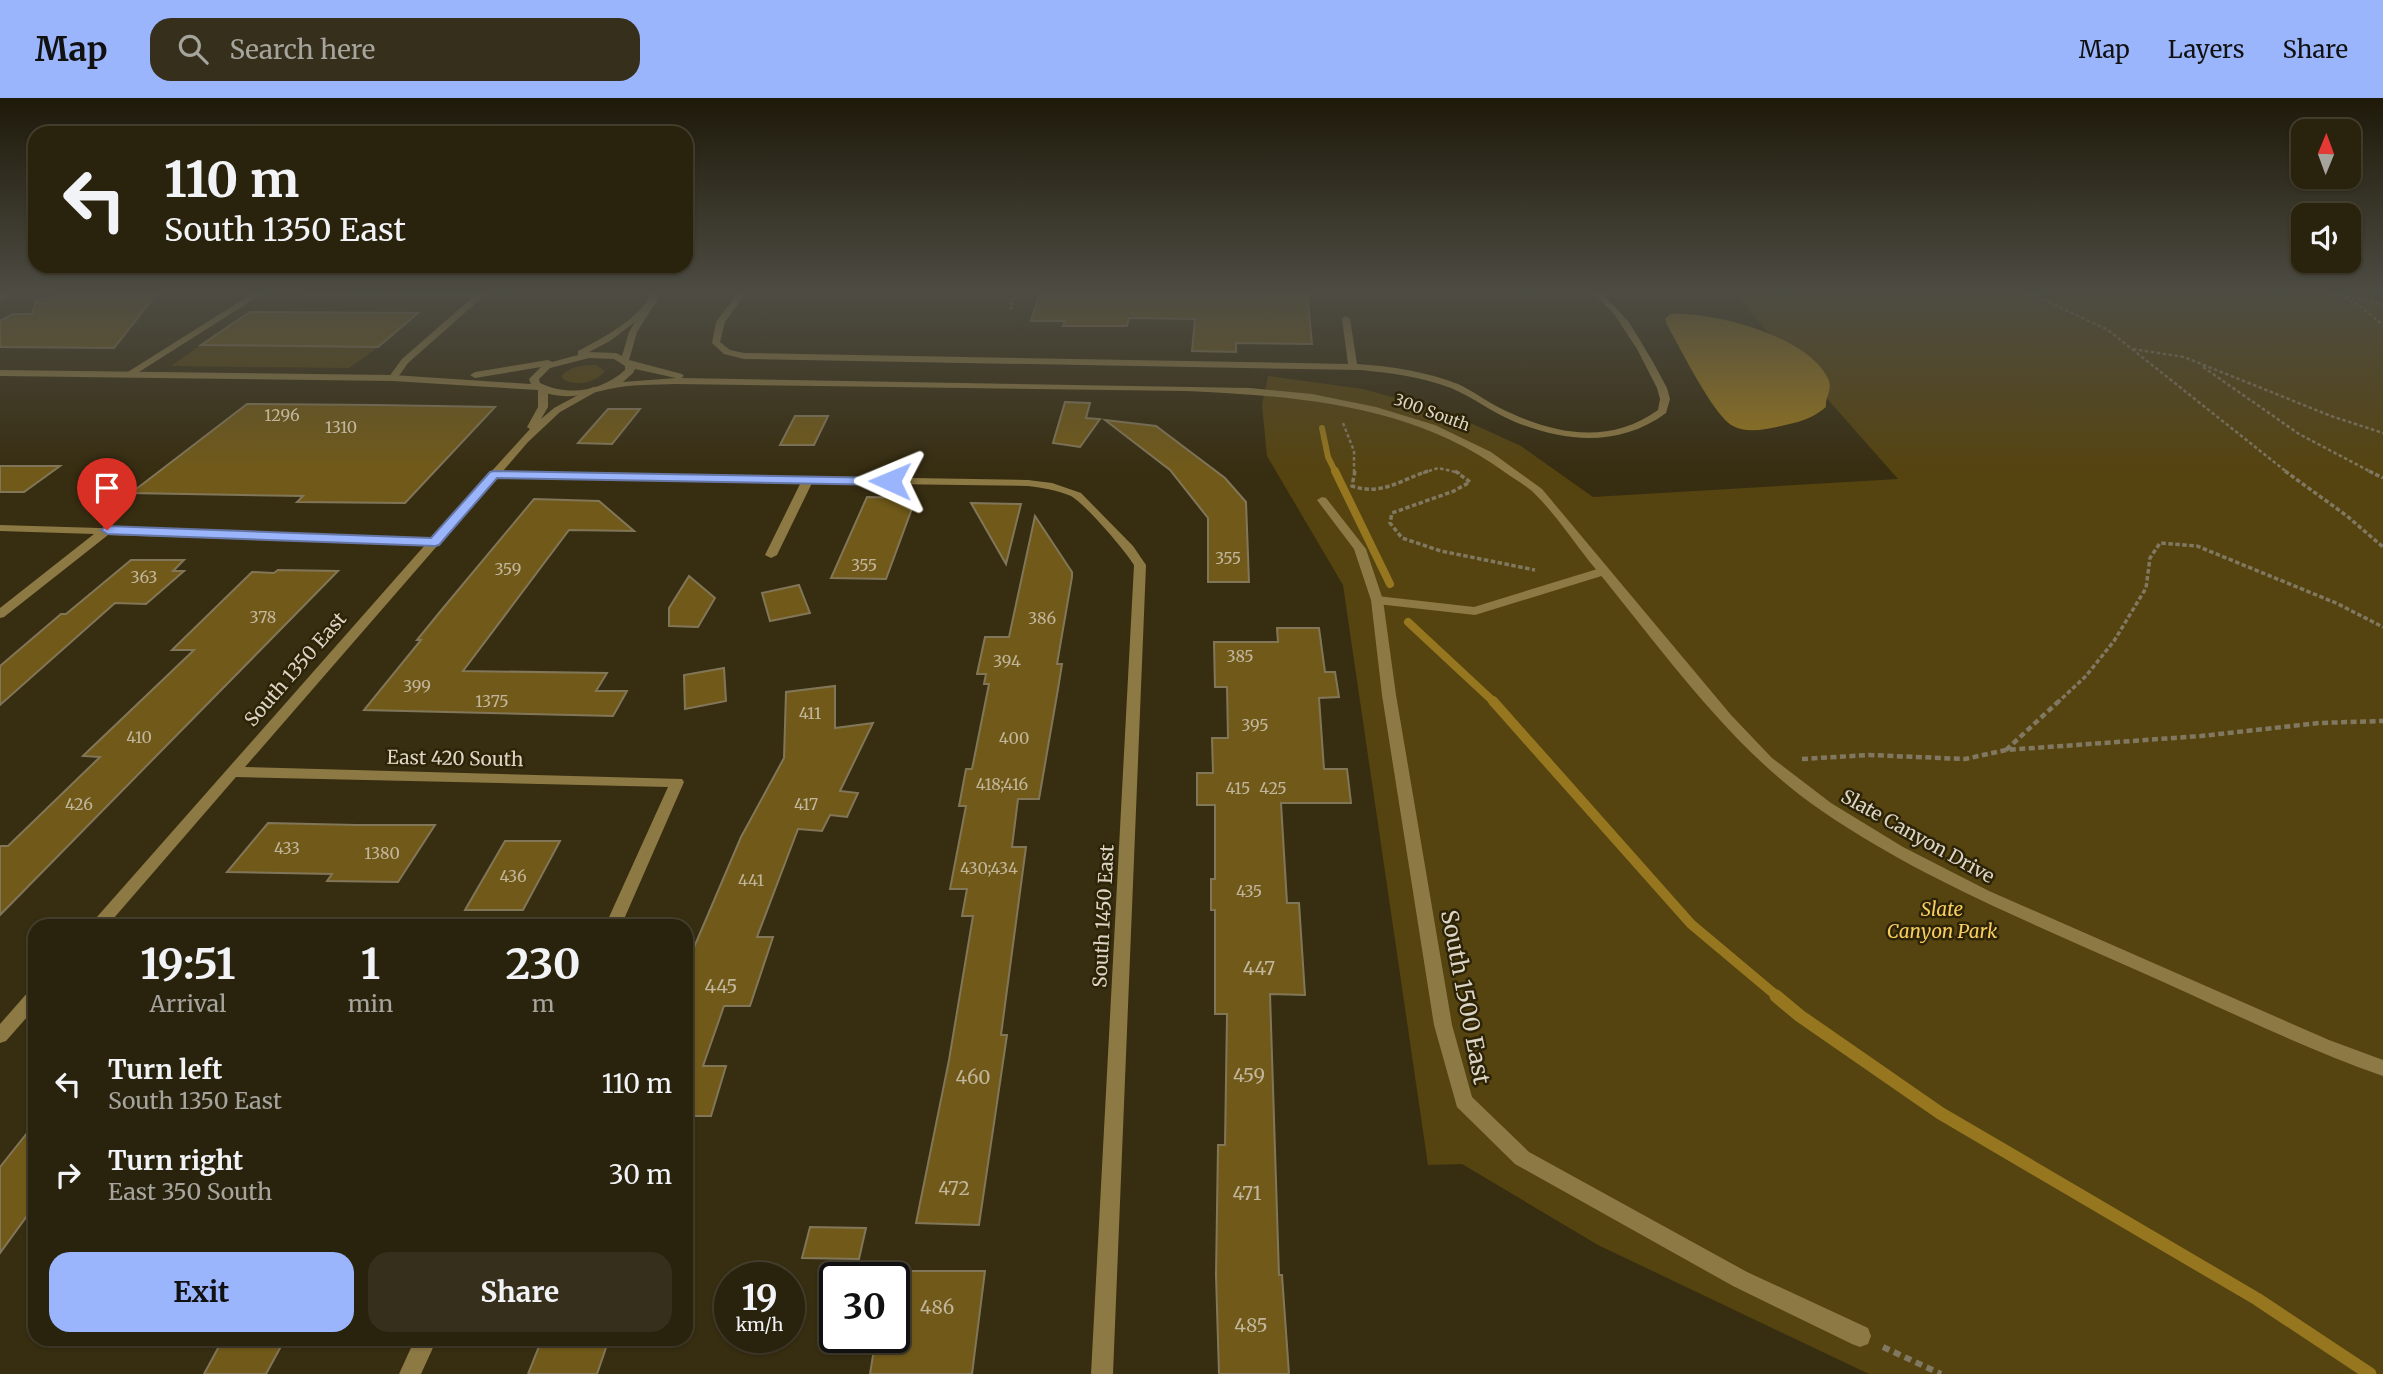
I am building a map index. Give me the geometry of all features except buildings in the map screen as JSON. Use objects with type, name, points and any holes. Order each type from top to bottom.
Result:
[{"type":"street","points":[[128,375],[166,352]]},
{"type":"street","points":[[393,379],[405,361],[416,352]]},
{"type":"street","points":[[393,379],[495,373],[559,361],[583,352]]},
{"type":"street","points":[[607,386],[630,371],[629,352]]},
{"type":"street","points":[[726,352],[744,356],[1353,366],[1389,370],[1442,383],[1465,391],[1499,411],[1540,429],[1588,434],[1633,431],[1646,425],[1663,411],[1665,399],[1640,352]]},
{"type":"street","points":[[1351,352],[1353,366]]},
{"type":"street","name":"300 South","points":[[573,357],[604,355],[688,377],[753,382]]},
{"type":"street","points":[[540,388],[534,379],[538,373],[559,361]]},
{"type":"street","points":[[0,373],[393,379],[540,388],[568,393],[596,389]]},
{"type":"street","name":"300 South","points":[[596,389],[677,381],[1250,390],[1366,405],[1421,423],[1471,444]]},
{"type":"street","name":"South 1350 East","points":[[524,440],[543,407],[540,388]]},
{"type":"street","name":"South 1350 East","points":[[103,919],[524,440],[557,410],[596,389]]},
{"type":"street","name":"Slate Canyon Drive","points":[[1471,444],[1509,465],[1538,491],[1726,718],[1767,761],[1826,807],[1898,851],[1983,895],[2323,1045],[2383,1068]]},
{"type":"street","points":[[494,474],[807,480],[771,555]]},
{"type":"street","name":"South 1450 East","points":[[807,480],[1028,483],[1068,490],[1077,495],[1112,531],[1140,565],[1102,1374]]},
{"type":"street","name":"South 1500 East","points":[[1322,499],[1360,549],[1377,600],[1389,695],[1443,1025],[1464,1101],[1522,1158],[1740,1279],[1860,1336]]},
{"type":"street","points":[[0,528],[435,542]]},
{"type":"street","points":[[0,614],[107,530]]},
{"type":"street","points":[[1377,600],[1475,611],[1604,571]]},
{"type":"street","name":"East 420 South","points":[[232,772],[677,782],[615,919]]},
{"type":"street","points":[[0,1036],[28,1004]]},
{"type":"street","points":[[410,1374],[423,1346]]},
{"type":"path","points":[[2135,352],[2260,453],[2347,516],[2383,547]]},
{"type":"path","points":[[2157,352],[2383,433]]},
{"type":"path","points":[[2200,365],[2299,434],[2383,478]]},
{"type":"path","points":[[1339,419],[1346,428],[1353,451],[1356,468],[1351,479],[1352,486],[1376,491],[1405,481],[1430,468],[1451,469],[1464,474],[1470,482],[1463,488],[1407,504],[1392,513],[1390,523],[1402,538],[1441,551],[1542,571]]},
{"type":"path","points":[[2006,750],[2086,676],[2114,641],[2146,588],[2150,558],[2160,543],[2197,546],[2336,603],[2383,627]]},
{"type":"path","points":[[1767,761],[1869,755],[1965,759],[2006,750],[2201,736],[2319,723],[2383,721]]},
{"type":"path","points":[[1860,1336],[1941,1374]]},
{"type":"green space","points":[[192,352],[372,352],[349,368],[171,366]]},
{"type":"green space","name":"Slate Canyon Park","points":[[1786,352],[2383,352],[2383,1374],[1869,1374],[1598,1245],[1462,1164],[1428,1165],[1343,585],[1267,456],[1262,405],[1268,376],[1363,389],[1446,412],[1521,446],[1593,497],[1898,479]]},
{"type":"green space","points":[[596,365],[605,371],[596,379],[577,383],[561,377],[572,368]]},
{"type":"shaded area","points":[[1681,352],[1802,352],[1819,365],[1829,381],[1826,407],[1794,423],[1763,429],[1738,428],[1716,409]]},
{"type":"waterway","points":[[1322,428],[1328,457],[1335,471]]},
{"type":"waterway","points":[[1335,471],[1390,584]]},
{"type":"waterway","points":[[1408,622],[1494,702]]},
{"type":"waterway","points":[[1494,702],[1691,924],[1778,997]]},
{"type":"waterway","points":[[1776,996],[1800,1016],[1940,1113],[2257,1299],[2370,1374]]},
{"type":"route","points":[[107,530],[435,542],[494,474],[890,481]]}]
